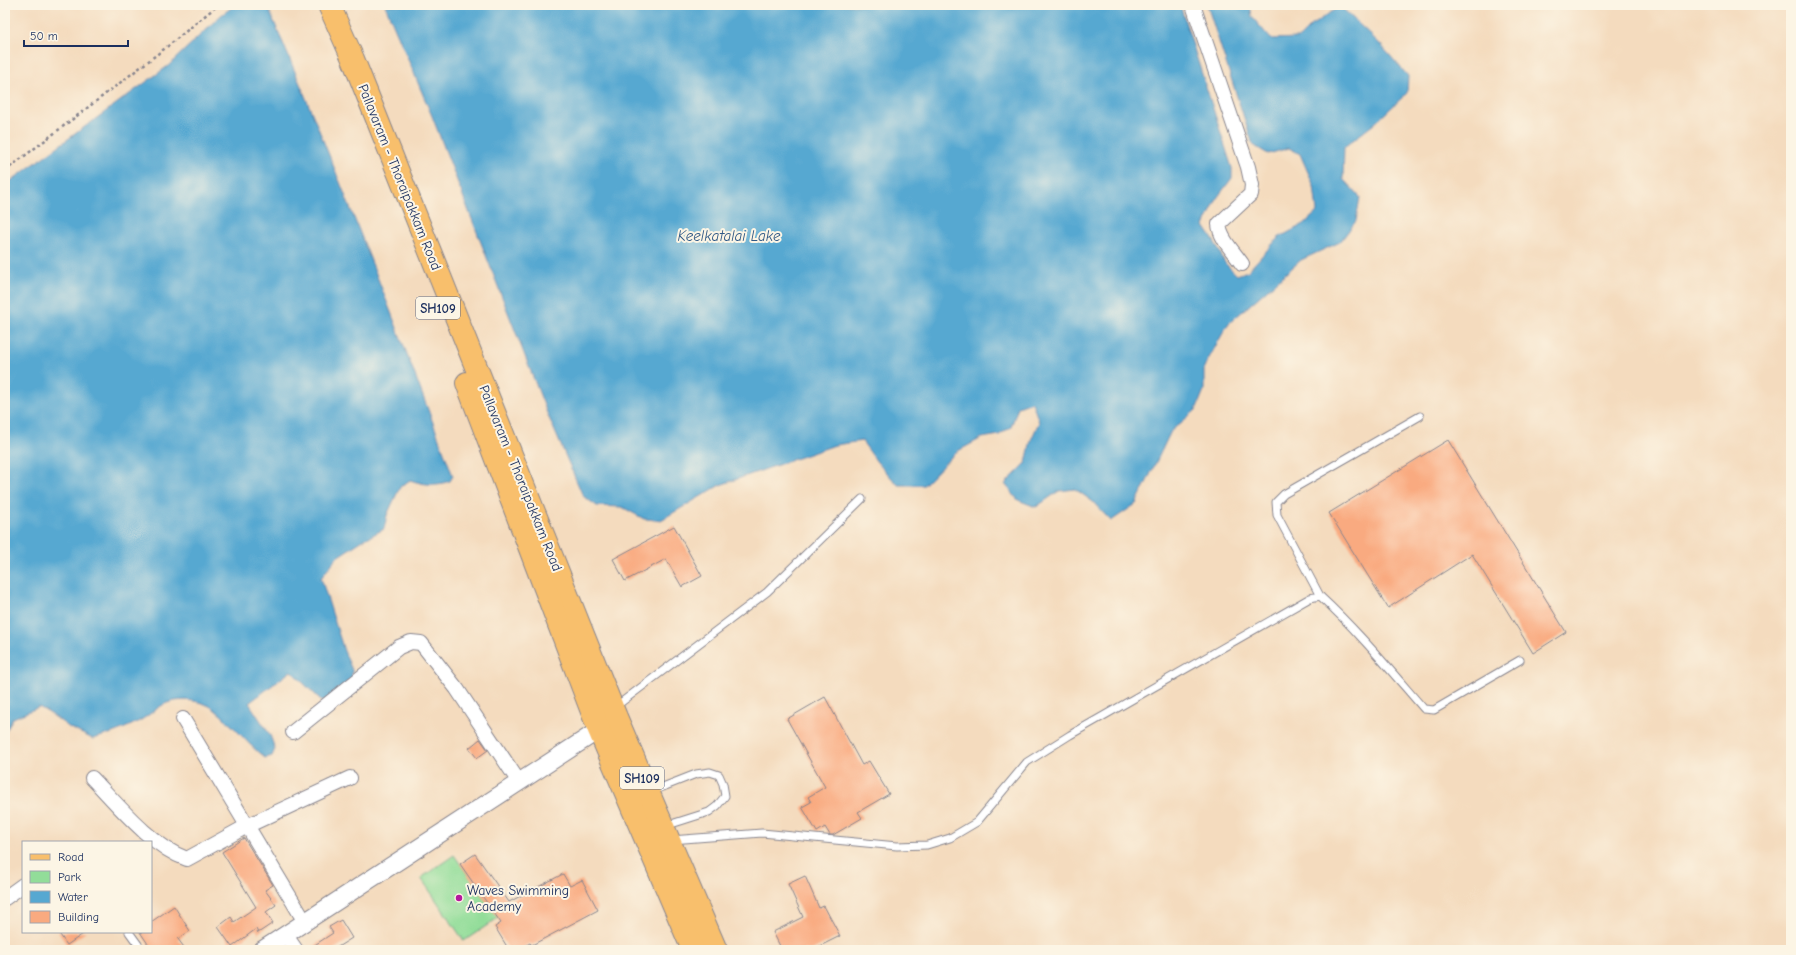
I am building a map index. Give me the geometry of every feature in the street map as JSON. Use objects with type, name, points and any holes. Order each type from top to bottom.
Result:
[{"type":"main road","name":"Pallavaram - Thoraipakkam Road","points":[[316,5],[348,71],[599,730],[693,950]]},
{"type":"main road","name":"Pallavaram - Thoraipakkam Road","points":[[329,5],[353,59],[613,709],[716,950]]},
{"type":"street","points":[[1193,5],[1246,160],[1252,185],[1251,194],[1220,224],[1220,230],[1224,239],[1242,264]]},
{"type":"street","points":[[293,732],[399,647],[411,642],[421,643],[457,689],[519,782]]},
{"type":"street","points":[[183,719],[305,922]]},
{"type":"street","points":[[262,950],[599,730]]},
{"type":"street","points":[[92,778],[135,823],[174,854],[187,859],[247,826],[350,778]]},
{"type":"street","points":[[5,898],[22,886]]},
{"type":"street","points":[[285,934],[296,950]]},
{"type":"lane","points":[[1420,416],[1284,494],[1276,502],[1277,515],[1320,596],[1367,643],[1424,709],[1434,710],[1520,660]]},
{"type":"lane","points":[[613,709],[767,592],[862,499]]},
{"type":"lane","points":[[666,834],[762,833],[897,846],[927,845],[950,838],[977,822],[1027,762],[1076,731],[1301,602],[1320,596]]},
{"type":"lane","points":[[648,792],[696,774],[710,772],[719,775],[723,784],[725,796],[718,806],[666,834]]},
{"type":"lane","points":[[130,933],[142,950]]},
{"type":"path","points":[[5,171],[168,46],[218,5]]},
{"type":"green space","name":"Waves Swimming Academy","points":[[454,855],[498,918],[464,941],[421,878]]},
{"type":"water","points":[[235,5],[267,5],[363,239],[453,476],[450,481],[440,484],[425,484],[410,480],[400,487],[387,515],[384,529],[363,540],[337,557],[321,578],[344,651],[352,670],[352,678],[323,702],[291,671],[249,703],[270,735],[275,749],[272,756],[265,758],[214,709],[202,703],[188,700],[167,703],[135,723],[93,739],[70,728],[39,707],[13,718],[5,733],[5,185],[168,66],[220,16]]},
{"type":"water","name":"Keelkatalai Lake","points":[[385,5],[1180,5],[1232,168],[1232,178],[1217,198],[1204,226],[1214,241],[1225,263],[1237,275],[1248,271],[1278,238],[1304,224],[1317,212],[1314,186],[1300,154],[1289,148],[1268,154],[1253,145],[1207,5],[1250,5],[1252,17],[1271,39],[1299,38],[1312,25],[1340,6],[1379,43],[1408,76],[1407,93],[1374,124],[1344,147],[1343,179],[1360,197],[1356,221],[1340,242],[1301,260],[1228,324],[1204,367],[1204,390],[1196,410],[1171,431],[1136,504],[1111,521],[1092,501],[1075,489],[1059,491],[1036,507],[1018,500],[1005,484],[1026,463],[1031,440],[1039,422],[1032,402],[1018,407],[1011,427],[999,435],[982,438],[956,452],[924,485],[898,485],[877,462],[862,441],[835,445],[720,485],[661,520],[644,519],[622,507],[597,506],[583,496],[547,413],[432,116]]},
{"type":"building","points":[[1448,440],[1566,632],[1533,653],[1472,554],[1388,608],[1329,513]]},
{"type":"building","points":[[674,526],[702,576],[682,587],[666,559],[625,581],[613,559]]},
{"type":"building","points":[[825,697],[862,765],[869,761],[889,794],[858,812],[862,818],[833,835],[830,835],[825,827],[817,832],[802,807],[811,802],[808,797],[825,787],[787,719]]},
{"type":"building","points":[[480,739],[488,750],[477,758],[469,748]]},
{"type":"building","points":[[244,838],[273,885],[265,890],[276,905],[266,912],[273,923],[258,933],[256,929],[232,947],[218,927],[231,917],[234,922],[256,907],[222,852]]},
{"type":"building","points":[[475,854],[509,902],[563,874],[570,886],[582,880],[598,910],[532,945],[530,943],[518,950],[509,950],[495,927],[501,923],[460,864]]},
{"type":"building","points":[[805,876],[819,908],[824,906],[840,936],[812,950],[782,950],[773,932],[803,917],[788,884]]},
{"type":"building","points":[[174,906],[190,931],[178,939],[186,950],[152,950],[141,933],[152,933],[152,921]]},
{"type":"building","points":[[341,920],[352,938],[333,950],[307,950],[333,933],[329,927]]},
{"type":"building","points":[[59,933],[85,933],[67,945]]},
{"type":"place","name":"Waves Swimming Academy","points":[[459,898]]}]
